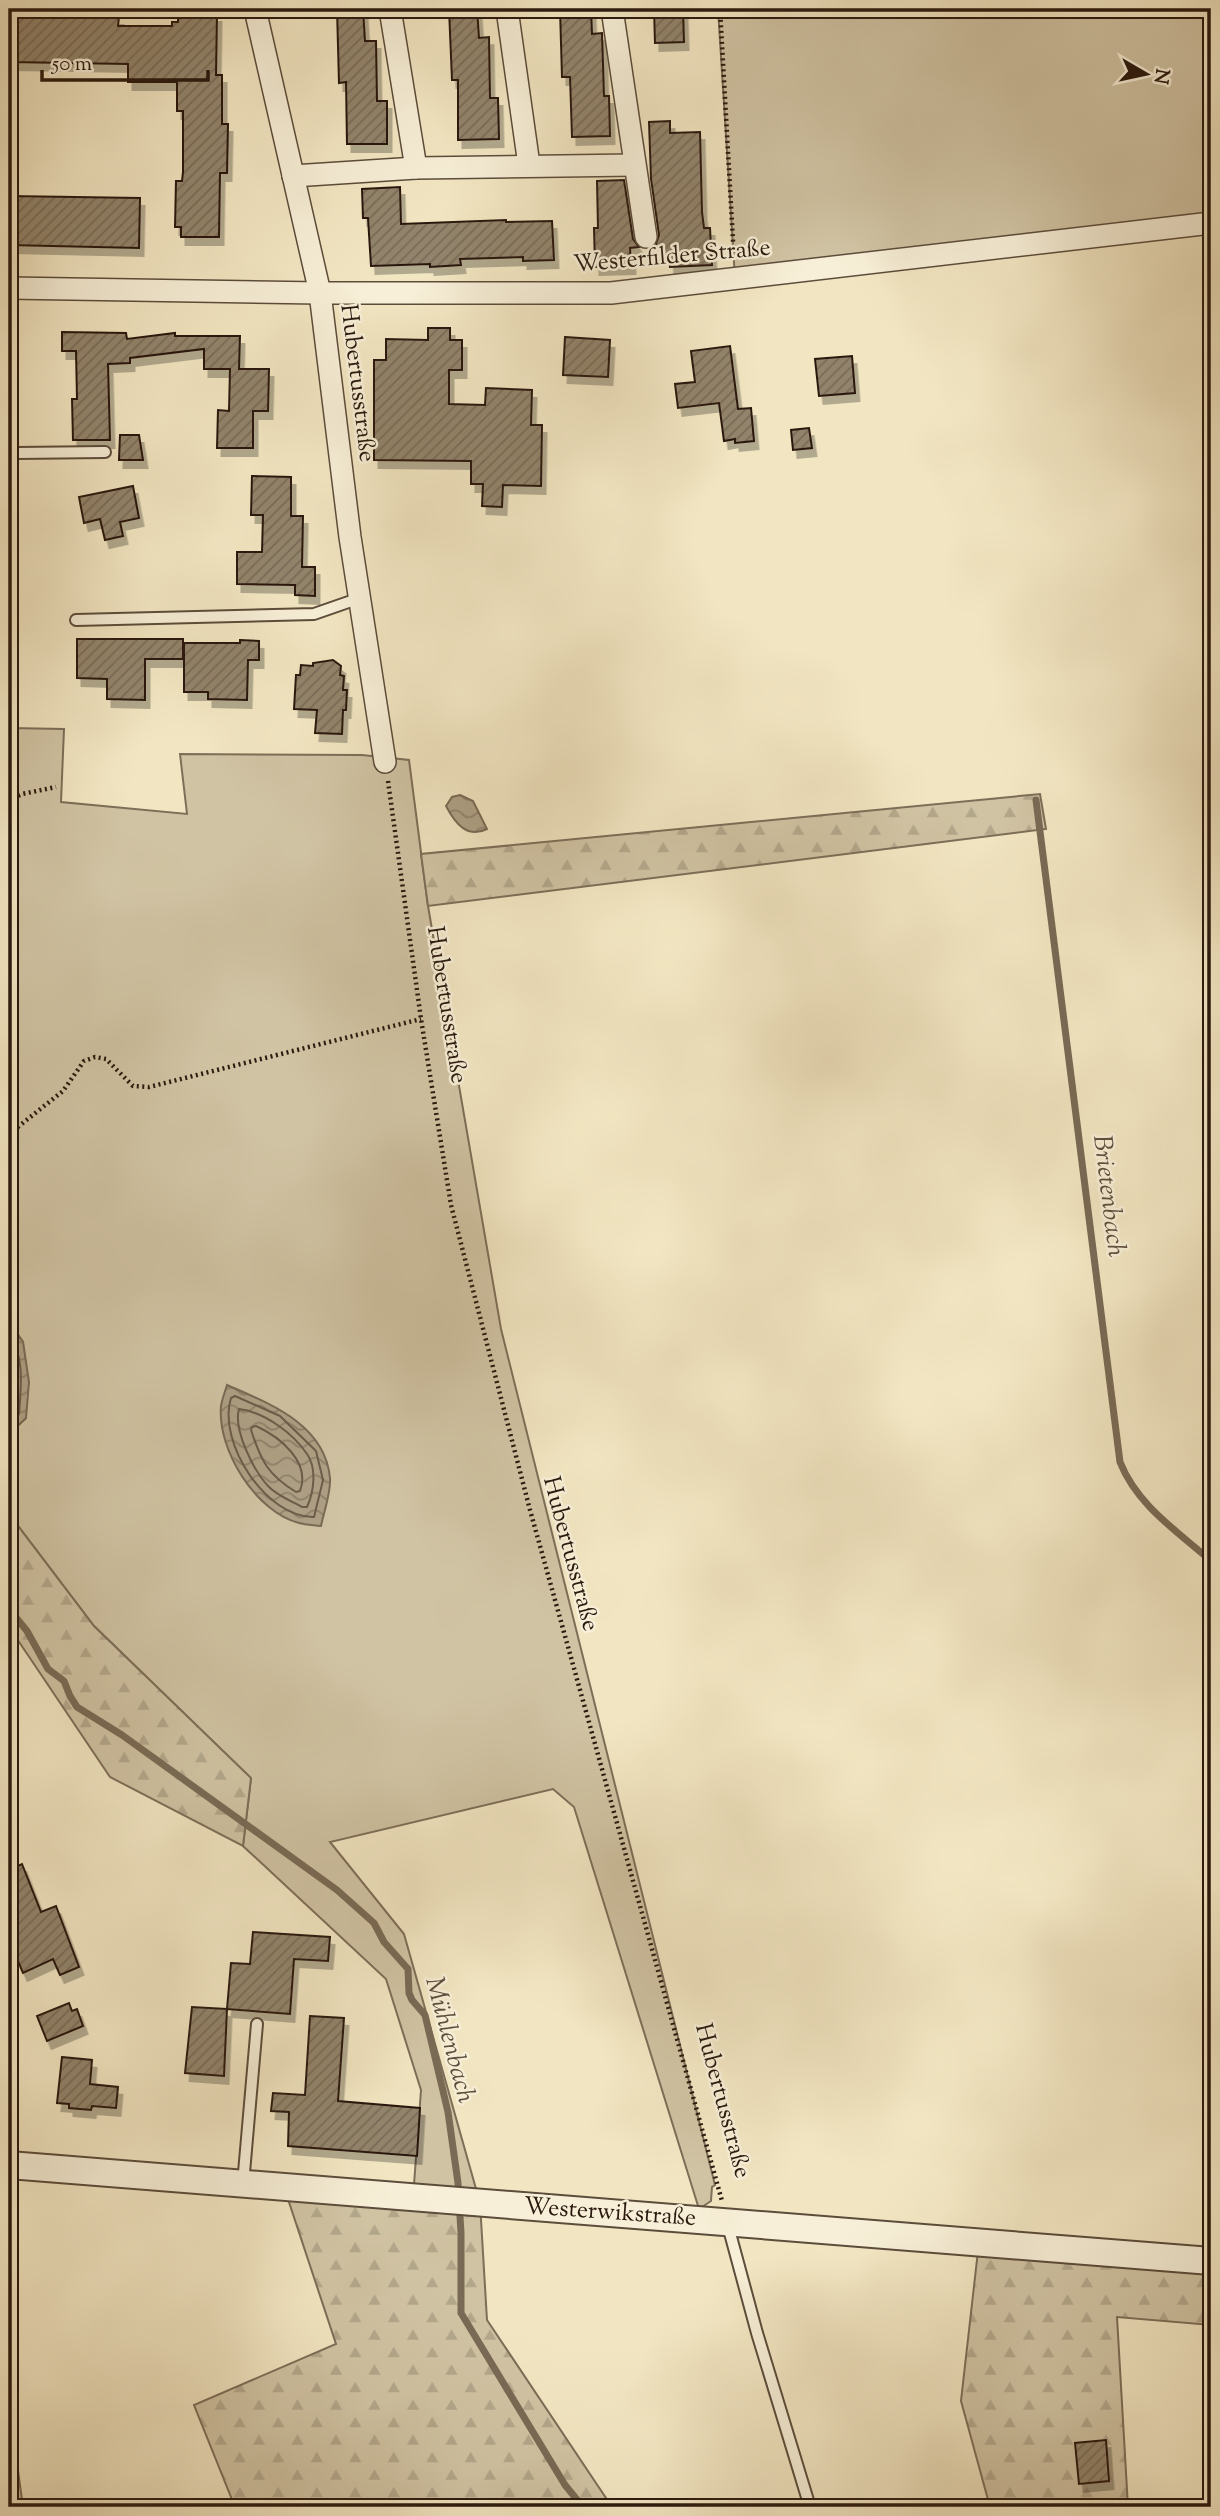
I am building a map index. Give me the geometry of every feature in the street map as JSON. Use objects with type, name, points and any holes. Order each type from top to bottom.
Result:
[{"type":"street","name":"Hubertusstraße","points":[[255,9],[320,293],[359,598],[385,762]]},
{"type":"street","points":[[390,9],[416,168]]},
{"type":"street","points":[[507,9],[528,165]]},
{"type":"street","points":[[612,9],[646,237]]},
{"type":"street","points":[[293,176],[416,168],[634,164]]},
{"type":"street","name":"Westerfilder Straße","points":[[9,288],[320,293],[611,293],[1211,223]]},
{"type":"street","name":"Westerwikstraße","points":[[9,2165],[1211,2261]]},
{"type":"lane","points":[[9,441],[17,453],[105,452]]},
{"type":"lane","points":[[76,620],[314,614],[359,598]]},
{"type":"lane","points":[[243,2184],[257,2024]]},
{"type":"lane","points":[[727,2222],[810,2507]]},
{"type":"path","points":[[720,9],[735,278]]},
{"type":"path","name":"Hubertusstraße","points":[[385,762],[421,1019],[451,1205],[530,1510],[727,2222]]},
{"type":"path","points":[[9,808],[13,798],[22,793],[56,787]]},
{"type":"path","points":[[9,1134],[63,1091],[84,1061],[95,1057],[106,1059],[134,1086],[149,1087],[421,1019]]},
{"type":"green space","points":[[718,9],[1211,9],[1211,223],[735,278]]},
{"type":"green space","points":[[9,728],[64,729],[61,802],[187,814],[180,754],[362,755],[409,760],[428,906],[501,1329],[715,2185],[712,2187],[711,2201],[699,2209],[574,1807],[553,1789],[330,1842],[404,1934],[480,2203],[413,2198],[421,2090],[386,1979],[243,1846],[251,1778],[94,1626],[9,1514],[9,1434],[26,1418],[23,1342],[9,1322]]},
{"type":"green space","points":[[1040,794],[1046,829],[428,906],[421,854]]},
{"type":"green space","points":[[9,1514],[94,1626],[251,1778],[243,1846],[110,1777],[9,1627]]},
{"type":"green space","points":[[284,2187],[480,2203],[487,2320],[612,2507],[235,2507],[194,2405],[336,2344]]},
{"type":"green space","points":[[979,2242],[1211,2261],[1211,2325],[1117,2317],[1128,2507],[990,2507],[961,2401]]},
{"type":"green space","points":[[9,2405],[23,2507],[9,2507]]},
{"type":"water","points":[[460,795],[473,801],[487,829],[480,832],[468,831],[453,818],[446,806],[452,797]]},
{"type":"water","points":[[9,1322],[23,1342],[29,1382],[26,1418],[9,1434]]},
{"type":"water","points":[[227,1385],[293,1418],[318,1443],[326,1459],[330,1478],[321,1526],[302,1524],[283,1517],[254,1493],[242,1477],[225,1441],[221,1423],[221,1406]]},
{"type":"building","points":[[337,9],[363,9],[365,41],[376,41],[377,101],[387,101],[387,144],[347,144],[346,82],[339,83]]},
{"type":"building","points":[[449,9],[477,9],[479,38],[489,37],[490,98],[498,98],[499,139],[458,140],[458,80],[452,80]]},
{"type":"building","points":[[560,9],[591,9],[592,34],[602,33],[604,96],[609,96],[610,136],[572,137],[570,77],[562,77]]},
{"type":"building","points":[[654,9],[683,9],[684,42],[655,43]]},
{"type":"building","points":[[178,14],[217,14],[216,75],[222,75],[222,124],[228,124],[227,173],[220,173],[219,237],[181,237],[181,227],[175,227],[176,181],[182,181],[183,172],[183,111],[177,111],[177,82],[128,82],[128,64],[9,62],[9,16],[119,17],[118,26],[172,26],[172,22],[178,22]]},
{"type":"building","points":[[670,121],[670,133],[700,132],[702,212],[704,228],[710,228],[712,265],[670,267],[669,254],[664,255],[663,246],[655,247],[659,235],[651,179],[649,122]]},
{"type":"building","points":[[624,180],[633,239],[639,247],[630,248],[631,266],[595,267],[597,181]]},
{"type":"building","points":[[400,187],[401,224],[552,221],[554,260],[523,261],[523,257],[460,259],[461,265],[371,266],[368,218],[363,218],[362,189]]},
{"type":"building","points":[[9,196],[140,198],[139,248],[9,245]]},
{"type":"building","points":[[428,328],[450,328],[450,340],[462,340],[462,370],[449,370],[449,404],[485,405],[486,388],[532,390],[531,425],[542,425],[541,486],[503,485],[502,507],[482,506],[483,484],[471,484],[471,461],[374,460],[374,360],[386,360],[386,339],[428,340]]},
{"type":"building","points":[[62,332],[126,333],[127,339],[175,333],[175,336],[240,336],[239,369],[269,369],[268,411],[253,411],[253,448],[217,448],[218,410],[229,411],[230,369],[204,369],[204,349],[130,358],[130,363],[108,364],[110,440],[73,440],[72,399],[77,399],[76,351],[62,351]]},
{"type":"building","points":[[565,337],[610,340],[608,377],[563,375]]},
{"type":"building","points":[[730,346],[738,409],[751,408],[754,441],[724,441],[719,403],[678,408],[675,384],[695,382],[691,351]]},
{"type":"building","points":[[852,356],[855,393],[819,396],[815,359]]},
{"type":"building","points":[[809,428],[812,448],[793,450],[791,430]]},
{"type":"building","points":[[120,435],[139,435],[143,460],[119,460]]},
{"type":"building","points":[[252,476],[291,477],[291,516],[303,516],[302,567],[315,567],[315,596],[295,595],[295,585],[237,584],[237,552],[262,552],[263,515],[251,515]]},
{"type":"building","points":[[133,486],[139,518],[120,522],[123,536],[105,540],[100,519],[84,523],[79,497]]},
{"type":"building","points":[[77,639],[183,639],[183,659],[145,659],[145,700],[107,699],[107,679],[77,678]]},
{"type":"building","points":[[240,640],[259,641],[259,660],[248,660],[247,700],[208,699],[208,692],[184,692],[184,643],[240,643]]},
{"type":"building","points":[[333,660],[341,666],[340,675],[344,676],[343,690],[347,690],[342,734],[315,733],[317,710],[294,709],[296,675],[300,675],[301,665],[313,666],[313,663]]},
{"type":"building","points":[[22,1864],[41,1912],[56,1906],[79,1967],[60,1975],[53,1959],[23,1973],[9,1940],[9,1870]]},
{"type":"building","points":[[253,1932],[330,1937],[328,1961],[294,1959],[290,2014],[227,2009],[231,1963],[250,1964]]},
{"type":"building","points":[[69,2003],[72,2011],[77,2009],[83,2026],[47,2041],[37,2016]]},
{"type":"building","points":[[192,2007],[227,2009],[224,2076],[185,2073]]},
{"type":"building","points":[[310,2016],[344,2018],[338,2101],[420,2108],[417,2156],[288,2146],[289,2112],[271,2111],[273,2093],[305,2095]]},
{"type":"building","points":[[62,2057],[92,2060],[90,2084],[118,2087],[116,2108],[92,2106],[91,2110],[69,2108],[69,2104],[57,2103]]},
{"type":"building","points":[[1106,2440],[1109,2481],[1079,2484],[1075,2443]]},
{"type":"waterway","name":"Brietenbach","points":[[1036,800],[1120,1462],[1127,1477],[1147,1504],[1211,1561]]},
{"type":"waterway","name":"Mühlenbach","points":[[9,1609],[27,1631],[48,1669],[64,1681],[77,1707],[122,1735],[337,1890],[374,1923],[384,1942],[408,1969],[409,1993],[425,2015],[448,2112],[458,2183],[461,2313],[565,2485],[583,2507]]}]
